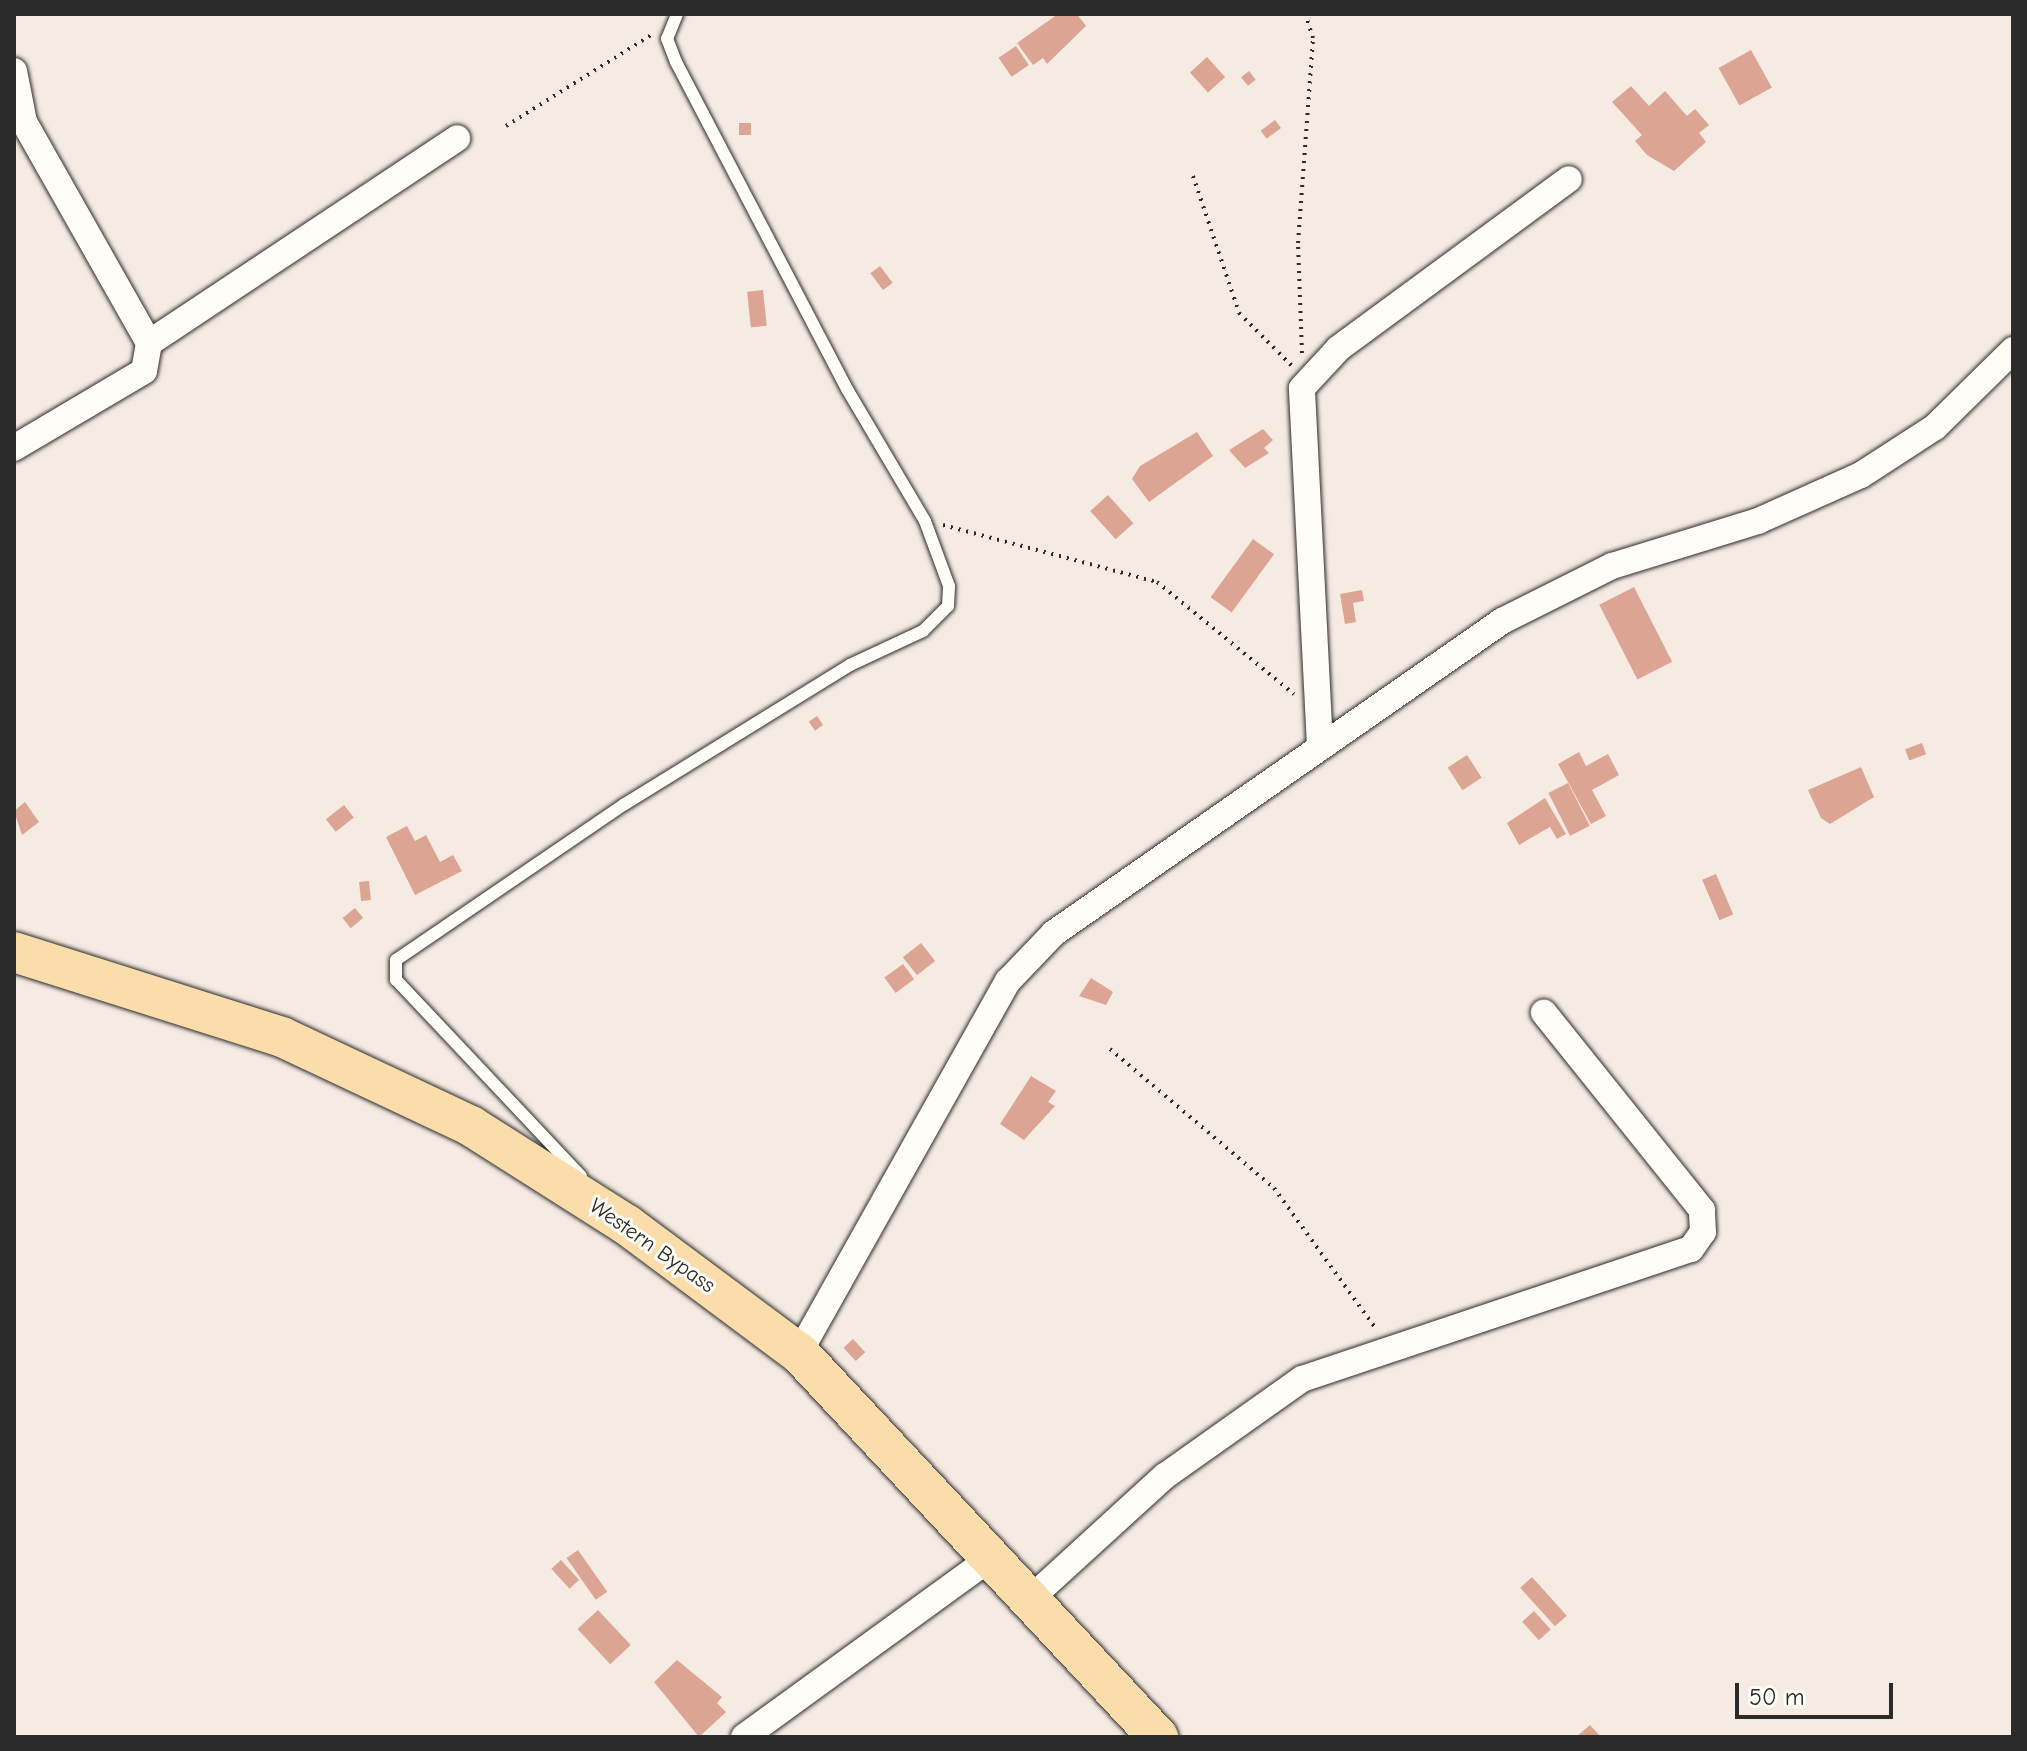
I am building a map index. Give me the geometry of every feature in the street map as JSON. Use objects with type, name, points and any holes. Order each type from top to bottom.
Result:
[{"type":"main road","name":"Western Bypass","points":[[14,952],[282,1037],[471,1126],[627,1225],[799,1353],[1158,1737]]},
{"type":"street","points":[[14,71],[24,122],[149,343],[144,371],[14,448]]},
{"type":"street","points":[[149,343],[457,138]]},
{"type":"street","points":[[1320,746],[1300,408],[1307,378],[1569,179]]},
{"type":"street","points":[[799,1353],[1008,981],[1054,933],[1502,621],[1563,589],[1758,521],[1861,475],[1935,427],[2013,350]]},
{"type":"street","points":[[1029,1600],[1233,1422],[1302,1379],[1389,1347],[1672,1260],[1703,1232],[1702,1210],[1544,1013]]},
{"type":"street","points":[[744,1737],[990,1558]]},
{"type":"lane","points":[[627,1225],[396,980],[396,960],[625,804],[937,619],[948,606],[949,586],[925,521],[847,389],[676,62],[667,26],[677,14]]},
{"type":"path","points":[[1305,14],[1313,38],[1296,327],[1307,378]]},
{"type":"path","points":[[506,126],[667,26]]},
{"type":"path","points":[[1193,176],[1239,313],[1307,378]]},
{"type":"path","points":[[925,521],[1157,582],[1317,712]]},
{"type":"path","points":[[1110,1049],[1274,1188],[1389,1347]]},
{"type":"building","points":[[1058,14],[1077,14],[1086,26],[1047,64],[1043,58],[1033,65],[1017,43]]},
{"type":"building","points":[[1016,46],[1029,65],[1011,77],[999,58]]},
{"type":"building","points":[[1751,50],[1772,88],[1739,106],[1719,68]]},
{"type":"building","points":[[1207,57],[1225,77],[1208,92],[1190,72]]},
{"type":"building","points":[[1249,71],[1256,80],[1248,86],[1241,77]]},
{"type":"building","points":[[1631,86],[1649,106],[1665,91],[1687,116],[1695,109],[1709,125],[1699,133],[1706,142],[1674,171],[1647,155],[1635,141],[1642,135],[1612,102]]},
{"type":"building","points":[[1275,120],[1281,128],[1267,139],[1261,131]]},
{"type":"building","points":[[739,123],[751,123],[751,135],[739,135]]},
{"type":"building","points":[[880,266],[893,283],[883,290],[870,273]]},
{"type":"building","points":[[763,290],[767,326],[751,327],[747,292]]},
{"type":"building","points":[[1263,429],[1273,440],[1264,448],[1269,453],[1245,468],[1229,450]]},
{"type":"building","points":[[1197,432],[1213,456],[1149,502],[1132,479],[1140,466]]},
{"type":"building","points":[[1108,495],[1133,523],[1116,539],[1090,511]]},
{"type":"building","points":[[1253,539],[1274,554],[1232,613],[1211,597]]},
{"type":"building","points":[[1634,587],[1672,662],[1637,680],[1599,605]]},
{"type":"building","points":[[1362,590],[1364,601],[1353,603],[1356,622],[1345,624],[1340,594]]},
{"type":"building","points":[[817,716],[823,725],[815,731],[809,722]]},
{"type":"building","points":[[1922,743],[1926,754],[1909,760],[1905,749]]},
{"type":"building","points":[[1579,752],[1586,766],[1608,754],[1619,775],[1592,790],[1606,816],[1591,824],[1558,764]]},
{"type":"building","points":[[1467,755],[1482,778],[1462,790],[1448,768]]},
{"type":"building","points":[[1861,767],[1874,797],[1830,824],[1821,818],[1808,790]]},
{"type":"building","points":[[1568,783],[1590,826],[1570,836],[1548,793]]},
{"type":"building","points":[[1545,798],[1566,834],[1557,839],[1550,827],[1519,845],[1507,823]]},
{"type":"building","points":[[25,802],[39,822],[22,835],[14,811]]},
{"type":"building","points":[[344,805],[354,818],[336,832],[326,819]]},
{"type":"building","points":[[407,826],[415,841],[426,835],[440,862],[453,855],[462,871],[415,895],[386,837]]},
{"type":"building","points":[[1716,874],[1733,915],[1719,920],[1702,880]]},
{"type":"building","points":[[369,881],[371,900],[361,901],[359,882]]},
{"type":"building","points":[[355,908],[363,918],[351,928],[343,918]]},
{"type":"building","points":[[921,943],[935,961],[917,975],[903,957]]},
{"type":"building","points":[[903,964],[914,979],[896,993],[884,978]]},
{"type":"building","points":[[1091,978],[1113,992],[1106,1005],[1079,996]]},
{"type":"building","points":[[1031,1076],[1056,1091],[1048,1102],[1055,1106],[1024,1140],[1000,1124]]},
{"type":"building","points":[[853,1339],[865,1352],[856,1361],[843,1348]]},
{"type":"building","points":[[578,1550],[607,1592],[596,1600],[567,1558]]},
{"type":"building","points":[[561,1560],[579,1580],[569,1589],[551,1569]]},
{"type":"building","points":[[1532,1577],[1567,1616],[1555,1626],[1520,1588]]},
{"type":"building","points":[[598,1610],[631,1645],[610,1664],[578,1629]]},
{"type":"building","points":[[1534,1611],[1551,1630],[1539,1640],[1522,1622]]},
{"type":"building","points":[[677,1660],[722,1697],[717,1703],[726,1712],[699,1737],[654,1682]]},
{"type":"building","points":[[1590,1725],[1601,1737],[1576,1737]]}]
